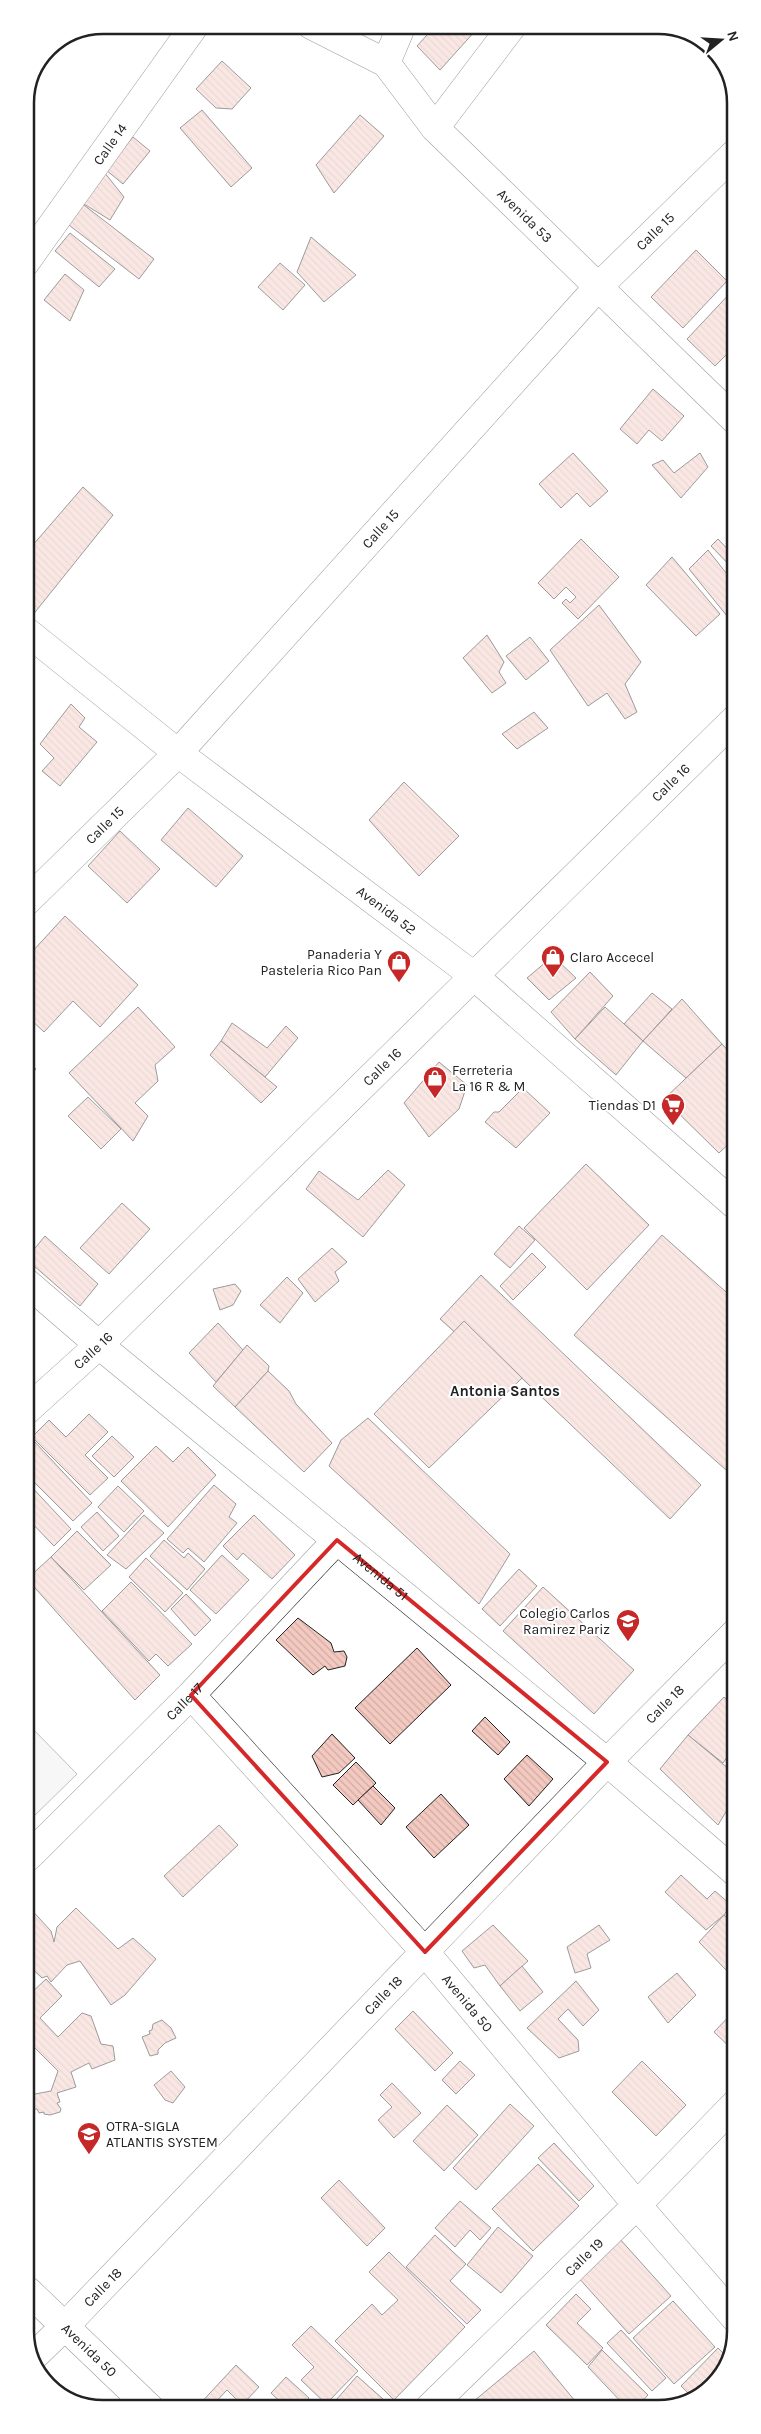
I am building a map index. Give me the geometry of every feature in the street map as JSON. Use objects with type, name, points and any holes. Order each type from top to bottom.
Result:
[{"type":"street","name":"Calle 14","points":[[34,250],[189,34]]},
{"type":"street","name":"Avenida 53","points":[[329,34],[386,63],[435,128],[597,288],[727,412]]},
{"type":"street","points":[[386,63],[398,34]]},
{"type":"street","points":[[435,128],[506,34]]},
{"type":"street","name":"Calle 15","points":[[34,894],[178,753],[597,288],[727,161]]},
{"type":"street","name":"Avenida 52","points":[[34,637],[178,753],[474,976],[727,1198]]},
{"type":"street","name":"Calle 16","points":[[34,1403],[99,1345],[727,727]]},
{"type":"street","name":"Avenida 51","points":[[34,1289],[99,1345],[607,1762],[727,1864]]},
{"type":"street","name":"Calle 17","points":[[34,1851],[191,1694],[337,1540]]},
{"type":"street","name":"Calle 18","points":[[37,2353],[607,1762],[727,1641]]},
{"type":"street","name":"Avenida 50","points":[[191,1694],[425,1952],[637,2205],[727,2309]]},
{"type":"street","name":"Calle 19","points":[[437,2400],[637,2205],[727,2112]]},
{"type":"street","name":"Avenida 50","points":[[34,2297],[141,2400]]},
{"type":"highlighted area","points":[[337,1540],[607,1762],[425,1952],[191,1695]]},
{"type":"shaded area","points":[[34,1730],[77,1774],[34,1816]]},
{"type":"building","points":[[428,34],[472,34],[440,70],[417,46]]},
{"type":"building","points":[[222,61],[251,88],[232,109],[216,108],[196,89]]},
{"type":"building","points":[[202,110],[252,168],[231,187],[180,128]]},
{"type":"building","points":[[360,115],[384,136],[334,193],[316,165]]},
{"type":"building","points":[[133,137],[150,151],[123,184],[106,170]]},
{"type":"building","points":[[104,172],[124,197],[110,220],[84,204]]},
{"type":"building","points":[[80,202],[154,259],[139,279],[65,222]]},
{"type":"building","points":[[70,233],[115,269],[99,287],[55,251]]},
{"type":"building","points":[[311,237],[356,275],[324,302],[297,272]]},
{"type":"building","points":[[696,250],[727,281],[683,328],[651,297]]},
{"type":"building","points":[[280,263],[305,285],[283,310],[258,287]]},
{"type":"building","points":[[65,274],[84,290],[70,321],[44,300]]},
{"type":"building","points":[[727,296],[727,354],[715,366],[687,339]]},
{"type":"building","points":[[653,389],[684,416],[662,441],[649,430],[637,444],[620,429]]},
{"type":"building","points":[[573,453],[608,491],[590,507],[577,493],[561,508],[539,484]]},
{"type":"building","points":[[700,453],[708,467],[681,498],[652,465],[663,460],[674,473]]},
{"type":"building","points":[[83,487],[113,515],[34,614],[34,544]]},
{"type":"building","points":[[581,539],[619,577],[578,619],[562,603],[566,599],[570,603],[576,597],[566,587],[554,599],[538,583]]},
{"type":"building","points":[[718,539],[727,549],[727,563],[711,546]]},
{"type":"building","points":[[708,550],[727,574],[727,616],[689,569]]},
{"type":"building","points":[[672,557],[720,614],[696,636],[646,585]]},
{"type":"building","points":[[599,605],[641,662],[625,684],[637,712],[625,719],[607,693],[588,706],[550,650]]},
{"type":"building","points":[[487,635],[504,662],[499,672],[506,683],[492,693],[463,658]]},
{"type":"building","points":[[530,637],[549,661],[526,680],[506,656]]},
{"type":"building","points":[[71,704],[85,718],[79,727],[97,742],[60,786],[42,771],[54,758],[40,744]]},
{"type":"building","points":[[534,712],[548,728],[517,749],[502,734]]},
{"type":"building","points":[[404,782],[459,836],[419,876],[369,820]]},
{"type":"building","points":[[188,808],[243,856],[216,887],[161,840]]},
{"type":"building","points":[[120,831],[160,869],[127,903],[88,866]]},
{"type":"building","points":[[65,916],[138,985],[100,1027],[73,1001],[44,1032],[34,1023],[34,950]]},
{"type":"building","points":[[553,956],[576,978],[549,1000],[527,978]]},
{"type":"building","points":[[590,972],[613,996],[575,1039],[551,1012]]},
{"type":"building","points":[[652,993],[672,1009],[643,1041],[624,1024]]},
{"type":"building","points":[[682,999],[722,1044],[686,1078],[643,1041]]},
{"type":"building","points":[[138,1007],[175,1047],[155,1065],[158,1081],[135,1103],[148,1116],[133,1141],[69,1073]]},
{"type":"building","points":[[605,1007],[643,1041],[616,1075],[575,1039]]},
{"type":"building","points":[[232,1023],[267,1048],[286,1026],[298,1038],[265,1077],[221,1041]]},
{"type":"building","points":[[221,1041],[277,1087],[261,1103],[210,1055]]},
{"type":"building","points":[[722,1044],[727,1049],[727,1146],[719,1153],[664,1099]]},
{"type":"building","points":[[439,1062],[467,1085],[459,1109],[429,1137],[404,1103]]},
{"type":"building","points":[[523,1088],[550,1113],[516,1148],[485,1122],[494,1112],[499,1112]]},
{"type":"building","points":[[88,1097],[121,1129],[101,1149],[68,1116]]},
{"type":"building","points":[[586,1164],[649,1225],[587,1290],[524,1228]]},
{"type":"building","points":[[388,1170],[405,1185],[363,1237],[306,1189],[319,1171],[358,1200]]},
{"type":"building","points":[[122,1203],[150,1229],[109,1274],[80,1248]]},
{"type":"building","points":[[519,1226],[535,1240],[510,1268],[494,1254]]},
{"type":"building","points":[[662,1235],[727,1293],[727,1471],[574,1335]]},
{"type":"building","points":[[45,1236],[98,1284],[80,1306],[34,1266],[34,1249]]},
{"type":"building","points":[[332,1248],[347,1262],[335,1272],[339,1281],[315,1302],[298,1279]]},
{"type":"building","points":[[532,1253],[546,1267],[513,1300],[500,1286]]},
{"type":"building","points":[[481,1275],[701,1485],[670,1519],[468,1327],[459,1336],[440,1319]]},
{"type":"building","points":[[287,1277],[303,1293],[280,1323],[260,1305]]},
{"type":"building","points":[[235,1284],[241,1291],[233,1305],[220,1310],[213,1289]]},
{"type":"building","points":[[464,1321],[522,1378],[429,1468],[374,1414]]},
{"type":"building","points":[[218,1323],[243,1350],[216,1382],[189,1353]]},
{"type":"building","points":[[247,1345],[269,1366],[268,1371],[235,1407],[213,1386]]},
{"type":"building","points":[[268,1371],[289,1391],[296,1404],[332,1443],[304,1472],[235,1407]]},
{"type":"building","points":[[89,1414],[108,1432],[85,1455],[108,1478],[90,1495],[34,1439],[34,1435],[49,1420],[66,1437]]},
{"type":"building","points":[[368,1418],[510,1554],[479,1604],[329,1466],[341,1440]]},
{"type":"building","points":[[112,1436],[134,1457],[114,1477],[92,1456]]},
{"type":"building","points":[[34,1441],[92,1503],[73,1521],[34,1482]]},
{"type":"building","points":[[156,1446],[173,1462],[188,1447],[216,1475],[168,1527],[121,1481]]},
{"type":"building","points":[[214,1485],[236,1504],[229,1517],[237,1523],[204,1562],[188,1548],[183,1553],[167,1539]]},
{"type":"building","points":[[118,1486],[144,1511],[124,1532],[98,1507]]},
{"type":"building","points":[[34,1489],[71,1529],[54,1546],[34,1525]]},
{"type":"building","points":[[97,1512],[119,1536],[103,1551],[81,1527]]},
{"type":"building","points":[[144,1515],[164,1533],[126,1569],[107,1555]]},
{"type":"building","points":[[254,1515],[295,1555],[272,1579],[243,1553],[237,1560],[223,1546]]},
{"type":"building","points":[[77,1531],[111,1565],[84,1590],[51,1557]]},
{"type":"building","points":[[164,1540],[184,1558],[188,1553],[205,1569],[187,1590],[150,1556]]},
{"type":"building","points":[[222,1555],[249,1580],[216,1614],[190,1590]]},
{"type":"building","points":[[51,1557],[160,1675],[135,1700],[34,1587],[34,1573]]},
{"type":"building","points":[[146,1558],[183,1593],[165,1612],[129,1577]]},
{"type":"building","points":[[519,1569],[537,1586],[500,1626],[482,1609]]},
{"type":"building","points":[[131,1582],[192,1644],[168,1666],[156,1654],[149,1661],[102,1611]]},
{"type":"building","points":[[543,1587],[634,1670],[594,1714],[503,1631]]},
{"type":"building","points":[[186,1594],[211,1620],[195,1636],[171,1609]]},
{"type":"building","points":[[298,1618],[331,1643],[334,1652],[344,1651],[347,1657],[345,1666],[328,1670],[325,1666],[313,1675],[276,1640]]},
{"type":"building","points":[[417,1648],[451,1685],[390,1744],[355,1708]]},
{"type":"building","points":[[724,1697],[727,1700],[727,1757],[723,1763],[688,1735]]},
{"type":"building","points":[[485,1717],[510,1742],[498,1755],[472,1731]]},
{"type":"building","points":[[332,1734],[355,1758],[339,1773],[322,1777],[312,1756]]},
{"type":"building","points":[[688,1735],[727,1767],[727,1810],[718,1825],[660,1769]]},
{"type":"building","points":[[527,1755],[553,1779],[529,1806],[504,1779]]},
{"type":"building","points":[[356,1762],[376,1783],[353,1805],[333,1785]]},
{"type":"building","points":[[373,1786],[395,1808],[381,1825],[358,1800]]},
{"type":"building","points":[[441,1794],[469,1825],[434,1858],[406,1827]]},
{"type":"building","points":[[219,1825],[238,1845],[183,1897],[164,1876]]},
{"type":"building","points":[[681,1875],[707,1899],[715,1891],[727,1902],[727,1911],[706,1930],[665,1892]]},
{"type":"building","points":[[76,1908],[118,1949],[133,1938],[156,1959],[125,1995],[111,2005],[80,1961],[67,1965],[51,1982],[47,1976],[42,1978],[34,1971],[34,1913],[51,1931],[54,1942],[57,1927]]},
{"type":"building","points":[[724,1915],[727,1918],[727,1971],[699,1942]]},
{"type":"building","points":[[493,1925],[528,1961],[500,1986],[485,1965],[474,1968],[462,1951]]},
{"type":"building","points":[[599,1925],[610,1940],[587,1954],[591,1968],[575,1973],[567,1947]]},
{"type":"building","points":[[522,1966],[543,1992],[520,2011],[500,1986]]},
{"type":"building","points":[[677,1973],[696,1995],[668,2023],[648,1997]]},
{"type":"building","points":[[46,1979],[62,1996],[40,2018],[58,2037],[82,2013],[91,2016],[101,2044],[113,2046],[115,2060],[92,2069],[89,2063],[71,2072],[76,2087],[57,2093],[60,2102],[57,2103],[61,2109],[60,2112],[50,2115],[44,2114],[44,2112],[39,2113],[37,2109],[34,2109],[34,2095],[51,2091],[58,2071],[34,2047],[34,1990]]},
{"type":"building","points":[[576,1981],[599,2010],[583,2026],[568,2009],[558,2019],[578,2040],[579,2051],[559,2058],[527,2028]]},
{"type":"building","points":[[413,2011],[453,2053],[435,2071],[395,2029]]},
{"type":"building","points":[[727,2018],[727,2044],[714,2032]]},
{"type":"building","points":[[162,2020],[171,2028],[176,2038],[165,2043],[158,2050],[158,2054],[150,2056],[142,2037],[150,2034],[149,2031],[152,2030],[153,2024]]},
{"type":"building","points":[[460,2061],[475,2075],[456,2094],[442,2080]]},
{"type":"building","points":[[642,2061],[686,2105],[656,2136],[612,2092]]},
{"type":"building","points":[[171,2071],[185,2087],[173,2103],[165,2100],[154,2085]]},
{"type":"building","points":[[392,2083],[421,2113],[394,2138],[378,2120],[392,2107],[380,2095]]},
{"type":"building","points":[[510,2104],[534,2126],[476,2190],[453,2168]]},
{"type":"building","points":[[447,2105],[478,2135],[444,2171],[413,2141]]},
{"type":"building","points":[[554,2143],[594,2186],[579,2201],[538,2158]]},
{"type":"building","points":[[538,2164],[579,2206],[533,2251],[492,2209]]},
{"type":"building","points":[[339,2180],[385,2228],[367,2246],[321,2198]]},
{"type":"building","points":[[460,2201],[491,2228],[480,2240],[470,2230],[455,2247],[435,2228]]},
{"type":"building","points":[[498,2227],[533,2256],[501,2293],[467,2265]]},
{"type":"building","points":[[435,2235],[466,2264],[450,2281],[481,2310],[467,2324],[406,2267]]},
{"type":"building","points":[[619,2238],[671,2296],[629,2334],[577,2276]]},
{"type":"building","points":[[389,2252],[465,2327],[394,2400],[335,2341],[372,2304],[382,2315],[398,2300],[369,2272]]},
{"type":"building","points":[[576,2294],[591,2309],[577,2323],[603,2348],[587,2365],[546,2325]]},
{"type":"building","points":[[673,2301],[715,2347],[674,2384],[633,2338]]},
{"type":"building","points":[[311,2326],[358,2371],[330,2400],[322,2400],[301,2380],[314,2367],[292,2345]]},
{"type":"building","points":[[621,2330],[666,2378],[652,2391],[607,2343]]},
{"type":"building","points":[[718,2348],[724,2354],[713,2373],[696,2389],[688,2393],[681,2386]]},
{"type":"building","points":[[602,2350],[648,2395],[643,2400],[619,2400],[588,2367]]},
{"type":"building","points":[[534,2351],[574,2400],[475,2400]]},
{"type":"building","points":[[236,2365],[259,2387],[247,2400],[237,2400],[227,2390],[218,2400],[204,2400]]},
{"type":"building","points":[[357,2376],[383,2399],[382,2400],[336,2400]]},
{"type":"building","points":[[286,2377],[309,2398],[307,2400],[278,2400],[271,2393]]},
{"type":"place","name":"Claro Accecel","points":[[553,978]]},
{"type":"place","name":"Panaderia Y Pasteleria Rico Pan","points":[[399,983]]},
{"type":"place","name":"Ferreteria La 16 R & M","points":[[435,1099]]},
{"type":"place","name":"Tiendas D1","points":[[673,1126]]},
{"type":"place","name":"Colegio Carlos Ramirez Pariz","points":[[628,1642]]},
{"type":"place","name":"OTRA-SIGLA ATLANTIS SYSTEM","points":[[89,2155]]},
{"type":"district","name":"Antonia Santos","points":[[505,1391]]}]
